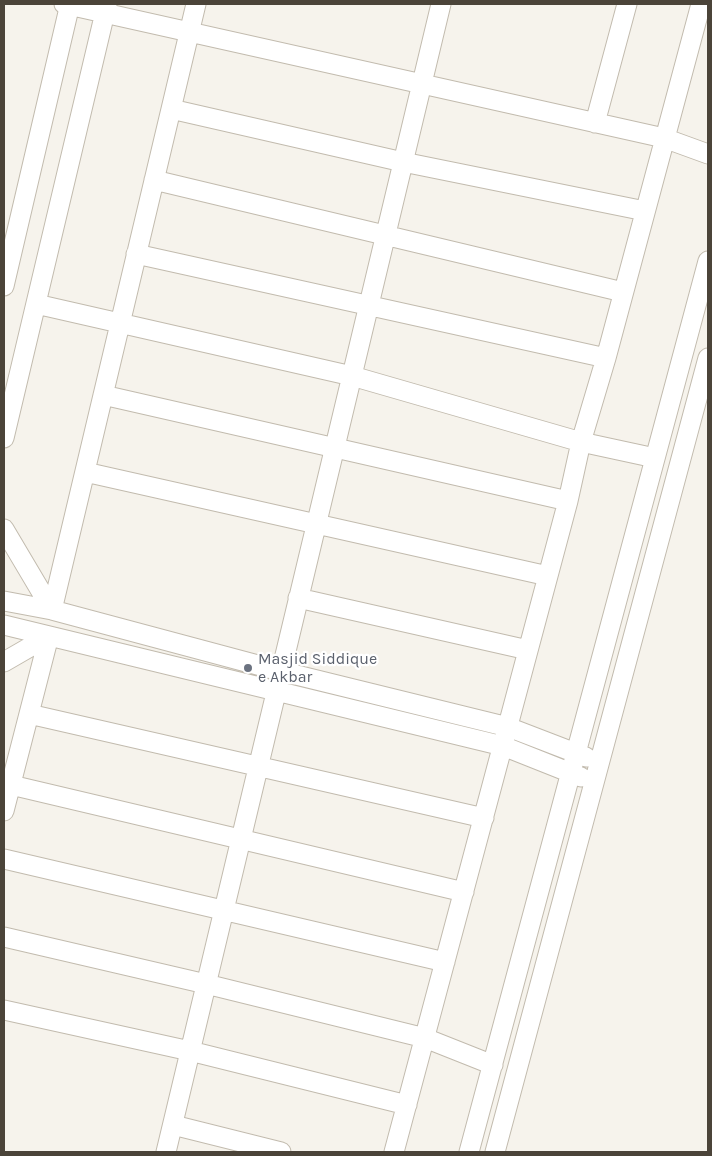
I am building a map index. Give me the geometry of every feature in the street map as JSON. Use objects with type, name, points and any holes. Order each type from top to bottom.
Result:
[{"type":"street","points":[[4,286],[68,4],[106,9],[189,32],[664,138],[708,154]]},
{"type":"street","points":[[52,610],[196,4]]},
{"type":"street","points":[[166,1152],[440,4]]},
{"type":"street","points":[[595,123],[627,4]]},
{"type":"street","points":[[394,1152],[568,501],[581,442],[606,358],[701,4]]},
{"type":"street","points":[[4,438],[106,9]]},
{"type":"street","points":[[171,109],[403,162],[645,211]]},
{"type":"street","points":[[154,180],[623,292]]},
{"type":"street","points":[[136,254],[606,358]]},
{"type":"street","points":[[469,1152],[708,260]]},
{"type":"street","points":[[36,304],[352,376],[581,442],[655,458]]},
{"type":"street","points":[[495,1152],[708,358]]},
{"type":"street","points":[[103,395],[568,501]]},
{"type":"street","points":[[85,472],[548,576]]},
{"type":"street","points":[[4,529],[52,610]]},
{"type":"street","points":[[298,598],[528,650]]},
{"type":"street","points":[[4,601],[52,610],[280,671],[508,726],[576,752],[599,763]]},
{"type":"street","points":[[4,625],[503,746],[571,772],[594,783]]},
{"type":"street","points":[[4,662],[49,636]]},
{"type":"street","points":[[4,811],[49,636]]},
{"type":"street","points":[[29,714],[484,818]]},
{"type":"street","points":[[10,785],[464,892]]},
{"type":"street","points":[[4,859],[445,962]]},
{"type":"street","points":[[4,937],[425,1038],[493,1065]]},
{"type":"street","points":[[4,1010],[190,1051],[407,1106]]},
{"type":"street","points":[[173,1125],[281,1152]]},
{"type":"place","name":"Masjid Siddique e Akbar","points":[[248,668]]}]
